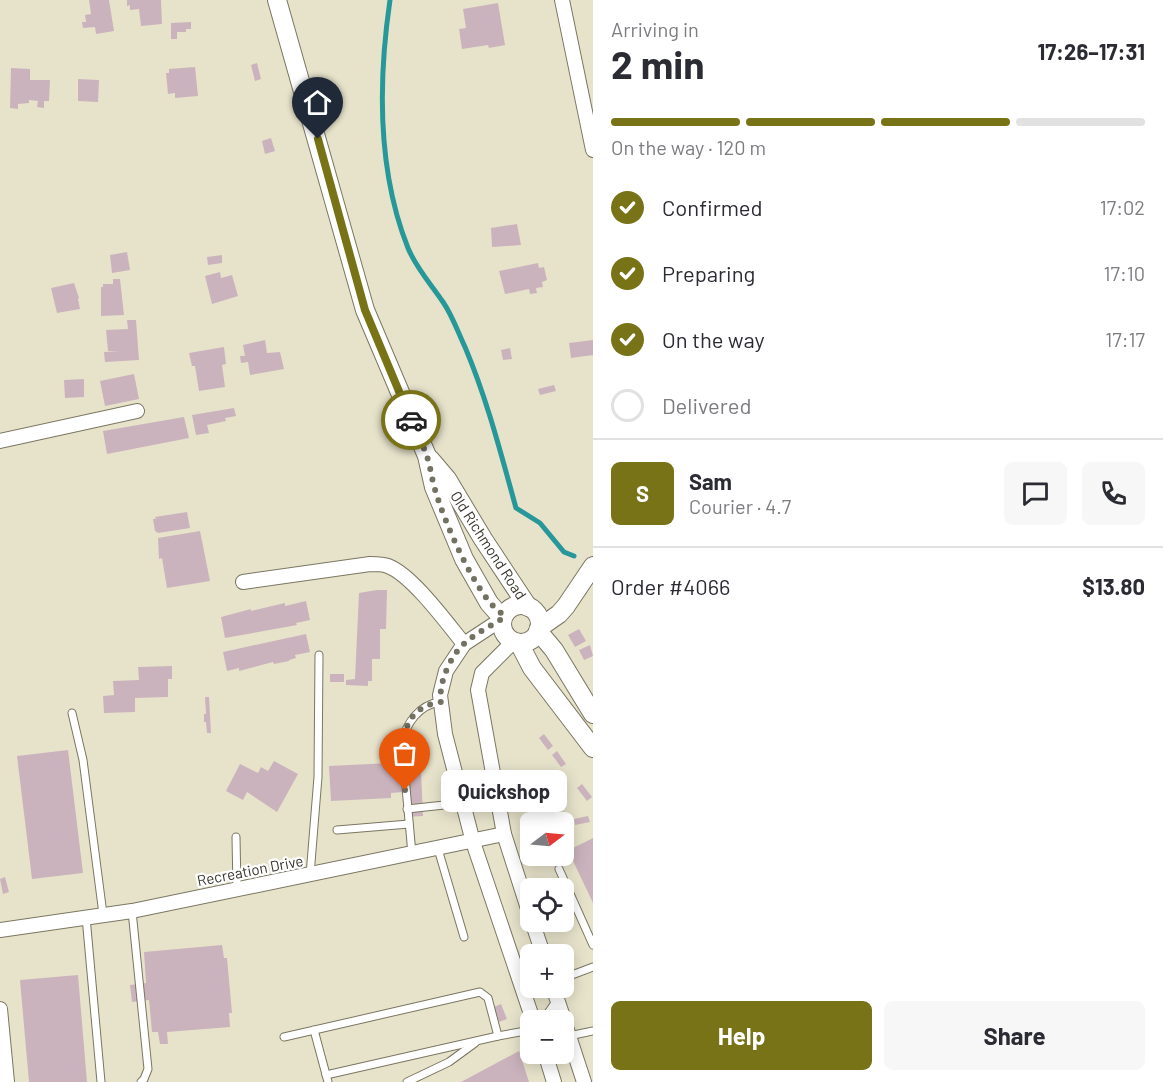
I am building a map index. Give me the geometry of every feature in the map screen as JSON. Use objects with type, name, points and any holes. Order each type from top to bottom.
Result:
[{"type":"street","name":"Old Richmond Road","points":[[278,0],[365,310],[427,456],[440,502],[464,559],[489,603],[503,617]]},
{"type":"street","points":[[562,0],[593,150]]},
{"type":"street","points":[[0,441],[137,411]]},
{"type":"street","name":"Old Richmond Road","points":[[427,456],[447,479],[593,714]]},
{"type":"street","points":[[243,582],[370,564],[388,566],[401,573],[412,583],[464,644]]},
{"type":"street","points":[[520,883],[504,834],[478,690],[482,673],[516,643],[531,641],[535,619],[573,596],[593,566]]},
{"type":"street","name":"Old Richmond Road","points":[[535,619],[514,606],[503,617],[502,628],[506,636],[516,643],[532,668],[593,748]]},
{"type":"street","points":[[503,617],[464,644],[446,671],[440,695],[445,734],[473,842],[530,1010]]},
{"type":"street","name":"Recreation Drive","points":[[0,930],[132,911],[504,834]]},
{"type":"street","points":[[0,1009],[4,1077]]},
{"type":"street","points":[[574,1051],[584,1082]]},
{"type":"street","points":[[548,1064],[554,1082]]},
{"type":"lane","points":[[309,875],[318,777],[319,655]]},
{"type":"lane","points":[[412,854],[401,752],[403,735],[420,710],[441,702]]},
{"type":"lane","points":[[72,713],[83,760],[103,914]]},
{"type":"lane","points":[[407,809],[463,803]]},
{"type":"lane","points":[[338,830],[409,825]]},
{"type":"lane","points":[[236,837],[237,890]]},
{"type":"lane","points":[[438,849],[464,937]]},
{"type":"lane","points":[[559,869],[593,945]]},
{"type":"lane","points":[[132,911],[148,1069],[141,1082]]},
{"type":"lane","points":[[86,917],[101,1082]]},
{"type":"lane","points":[[574,974],[593,967]]},
{"type":"lane","points":[[284,1037],[480,992],[488,998],[498,1036]]},
{"type":"lane","points":[[314,1030],[327,1078],[520,1032]]},
{"type":"lane","points":[[574,1035],[593,1030]]},
{"type":"lane","points":[[407,1082],[449,1062],[480,1040]]},
{"type":"building","points":[[89,0],[109,0],[114,31],[96,34],[95,27],[83,28],[82,22],[86,22],[85,15],[91,14]]},
{"type":"building","points":[[127,0],[161,0],[162,24],[141,26],[139,9],[130,10]]},
{"type":"building","points":[[498,3],[505,45],[462,49],[459,29],[466,28],[463,9]]},
{"type":"building","points":[[191,22],[191,29],[186,29],[186,32],[177,32],[177,39],[171,39],[171,23]]},
{"type":"building","points":[[257,63],[261,79],[255,81],[251,65]]},
{"type":"building","points":[[195,67],[198,96],[175,98],[175,93],[168,94],[166,73],[169,73],[169,69]]},
{"type":"building","points":[[11,68],[30,69],[30,80],[50,80],[49,101],[44,101],[44,108],[37,107],[38,101],[29,100],[29,103],[18,104],[18,109],[10,108]]},
{"type":"building","points":[[78,79],[99,80],[98,102],[78,101]]},
{"type":"building","points":[[271,138],[275,151],[265,154],[262,141]]},
{"type":"building","points":[[517,224],[521,245],[492,247],[491,228]]},
{"type":"building","points":[[127,252],[130,270],[112,273],[110,255]]},
{"type":"building","points":[[222,255],[222,263],[208,265],[207,257]]},
{"type":"building","points":[[538,263],[539,268],[544,267],[547,280],[542,282],[543,287],[536,288],[537,293],[530,294],[529,289],[505,294],[499,271]]},
{"type":"building","points":[[220,272],[221,278],[232,275],[238,296],[212,304],[205,276]]},
{"type":"building","points":[[113,279],[120,279],[124,315],[101,316],[101,287],[103,284],[113,284]]},
{"type":"building","points":[[74,283],[80,309],[57,313],[51,288]]},
{"type":"building","points":[[127,320],[136,320],[139,360],[105,362],[104,352],[120,351],[108,351],[106,330],[128,329]]},
{"type":"building","points":[[265,340],[267,353],[280,352],[284,369],[250,375],[248,362],[241,363],[240,356],[245,356],[243,345]]},
{"type":"building","points":[[593,340],[593,355],[571,358],[569,343]]},
{"type":"building","points":[[224,347],[226,364],[222,365],[225,387],[199,391],[195,366],[192,366],[189,353]]},
{"type":"building","points":[[510,348],[512,359],[503,360],[501,350]]},
{"type":"building","points":[[134,374],[139,399],[105,406],[100,381]]},
{"type":"building","points":[[84,379],[84,397],[65,398],[64,380]]},
{"type":"building","points":[[554,385],[556,391],[540,395],[538,389]]},
{"type":"building","points":[[234,408],[236,416],[225,418],[226,421],[207,425],[209,433],[196,435],[192,415]]},
{"type":"building","points":[[184,417],[189,438],[107,454],[103,431]]},
{"type":"building","points":[[187,512],[190,528],[158,533],[155,531],[153,519],[156,519],[155,517]]},
{"type":"building","points":[[200,531],[210,581],[167,588],[162,558],[159,559],[158,538]]},
{"type":"building","points":[[387,590],[386,629],[380,629],[380,659],[372,659],[372,681],[368,681],[368,686],[346,685],[346,680],[355,679],[359,593]]},
{"type":"building","points":[[306,601],[310,620],[296,623],[297,625],[225,638],[221,617],[251,609],[251,611]]},
{"type":"building","points":[[579,629],[586,641],[575,647],[568,635]]},
{"type":"building","points":[[306,634],[310,652],[295,655],[296,658],[289,661],[274,664],[273,662],[239,671],[239,668],[227,671],[223,652]]},
{"type":"building","points":[[590,645],[593,656],[584,660],[579,650]]},
{"type":"building","points":[[172,666],[172,679],[168,679],[168,697],[135,698],[135,712],[104,713],[103,696],[114,695],[113,681],[139,680],[138,667]]},
{"type":"building","points":[[330,674],[344,674],[344,682],[330,682]]},
{"type":"building","points":[[205,697],[209,697],[211,733],[207,733],[206,722],[204,722]]},
{"type":"building","points":[[544,734],[553,746],[548,750],[539,738]]},
{"type":"building","points":[[420,749],[423,816],[404,817],[403,792],[391,793],[391,798],[331,801],[329,766],[390,763],[390,767],[401,767],[401,750]]},
{"type":"building","points":[[68,750],[83,873],[32,879],[17,756]]},
{"type":"building","points":[[557,751],[566,764],[561,767],[552,755]]},
{"type":"building","points":[[274,761],[298,774],[277,812],[247,792],[243,800],[226,791],[240,764],[258,773],[261,767],[268,771]]},
{"type":"building","points":[[582,784],[592,797],[587,801],[577,788]]},
{"type":"building","points":[[588,816],[590,822],[575,825],[574,819]]},
{"type":"building","points":[[593,838],[593,903],[574,863],[574,848]]},
{"type":"building","points":[[5,877],[9,892],[3,894],[0,879]]},
{"type":"building","points":[[222,945],[224,958],[227,958],[232,1013],[229,1013],[230,1027],[167,1032],[168,1044],[160,1044],[158,1032],[152,1032],[149,1000],[132,1002],[130,985],[146,983],[144,952]]},
{"type":"building","points":[[78,975],[87,1082],[29,1082],[20,980]]},
{"type":"building","points":[[501,1004],[507,1019],[499,1022],[494,1007]]},
{"type":"building","points":[[519,1051],[520,1064],[523,1064],[529,1082],[461,1082]]},
{"type":"waterway","points":[[390,0],[383,62],[383,126],[390,188],[398,218],[411,255],[446,307],[465,347],[487,407],[516,508],[540,523],[564,552],[574,556]]},
{"type":"way so far","points":[[405,790],[401,752],[406,729],[420,710],[433,703],[441,702],[440,695],[446,671],[464,644],[502,619],[504,615],[496,611],[489,603],[464,559],[434,487],[427,456],[411,420]]},
{"type":"place","name":"Quickshop","points":[[405,790]]},
{"type":"route","points":[[318,139],[365,310],[411,420]]}]
